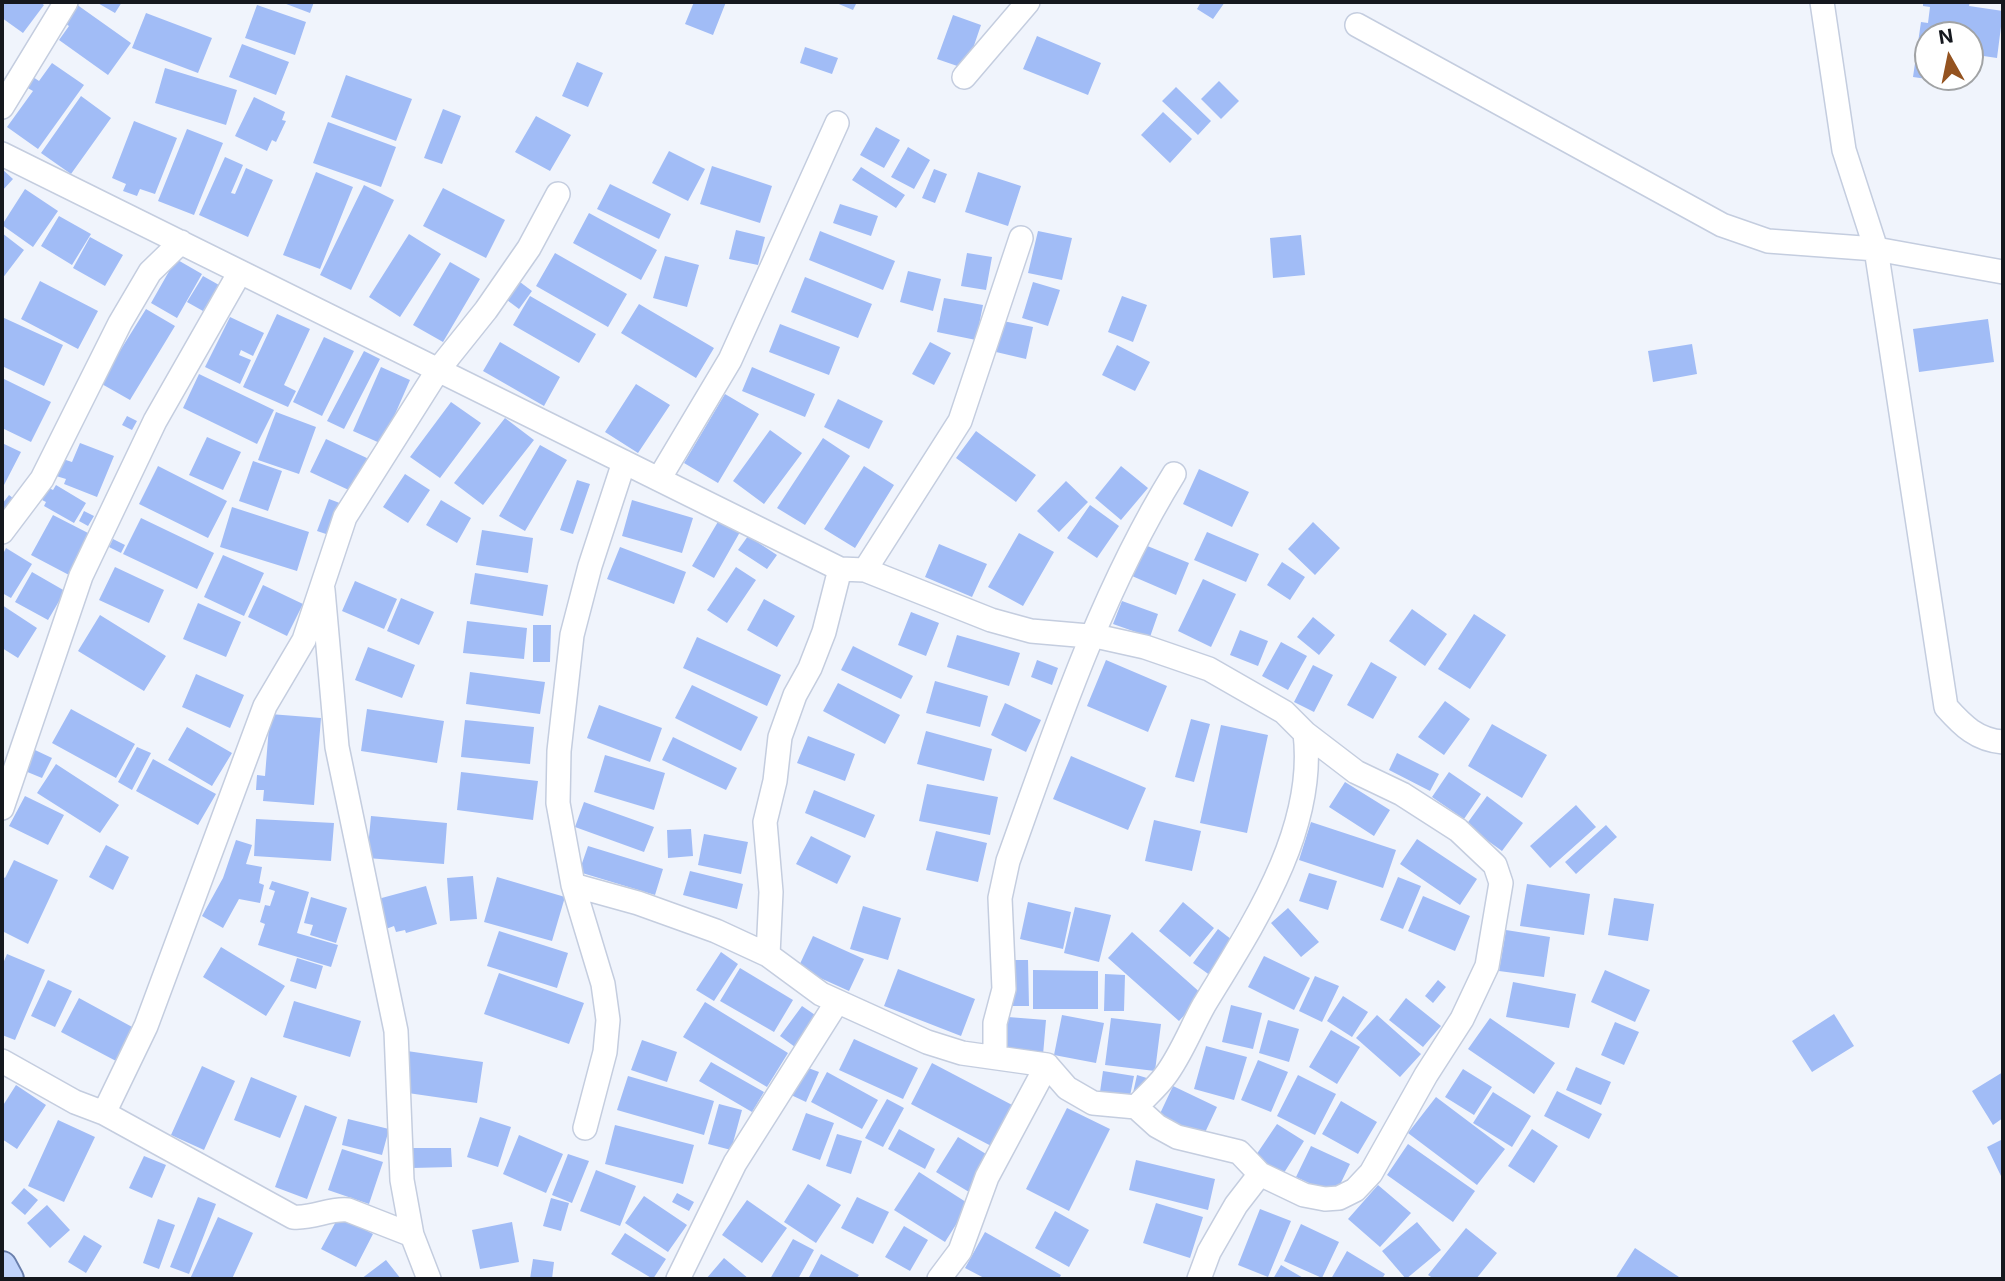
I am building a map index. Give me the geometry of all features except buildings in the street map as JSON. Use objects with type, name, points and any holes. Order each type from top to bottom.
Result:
[{"type":"main road","points":[[2,1266],[9,1279]]},
{"type":"street","points":[[2,107],[66,2]]},
{"type":"street","points":[[964,77],[1028,2]]},
{"type":"street","points":[[1822,2],[1844,150],[1876,248],[1946,707],[1976,735],[1986,741],[2003,743]]},
{"type":"street","points":[[1357,25],[1723,225],[1768,241],[1876,248],[2003,272]]},
{"type":"street","points":[[659,479],[730,360],[837,123]]},
{"type":"street","points":[[2,153],[840,569],[865,570],[991,620],[1031,631],[1093,637],[1145,647],[1209,669],[1284,712],[1305,733],[1356,772],[1402,794],[1458,830],[1495,865],[1501,883],[1487,966],[1462,1019],[1426,1075],[1371,1173],[1354,1190],[1339,1198],[1325,1199],[1304,1195],[1260,1174],[1239,1152],[1177,1137],[1157,1126],[1136,1107],[1093,1103],[1067,1088],[1047,1065],[962,1053],[927,1042],[837,1002],[768,955],[716,931],[638,903],[573,885]]},
{"type":"street","points":[[104,1113],[146,1026],[265,706],[304,640],[345,517],[438,370],[486,310],[529,248],[558,194]]},
{"type":"street","points":[[865,570],[960,421],[1021,238]]},
{"type":"street","points":[[2,531],[42,478],[120,323],[150,272],[181,242]]},
{"type":"street","points":[[2,808],[81,576],[155,421],[240,272]]},
{"type":"street","points":[[585,1128],[605,1052],[608,1020],[603,984],[573,885],[558,803],[563,706],[572,635],[590,566],[624,462]]},
{"type":"street","points":[[995,1057],[995,1023],[1004,989],[1000,898],[1008,861],[1093,637],[1146,520],[1174,474]]},
{"type":"street","points":[[768,955],[771,892],[765,822],[775,781],[780,737],[795,695],[824,632],[829,603],[840,569]]},
{"type":"street","points":[[322,586],[337,747],[396,1031],[402,1180],[412,1235],[429,1279]]},
{"type":"street","points":[[1136,1107],[1166,1076],[1266,901],[1287,852],[1298,806],[1306,771],[1305,733]]},
{"type":"street","points":[[678,1279],[735,1163],[837,1002]]},
{"type":"street","points":[[2,1061],[75,1102],[104,1113],[293,1217],[308,1218],[339,1209],[348,1210],[412,1235]]},
{"type":"street","points":[[939,1279],[960,1251],[987,1177],[1047,1065]]},
{"type":"street","points":[[1199,1279],[1209,1252],[1236,1205],[1260,1174]]}]
